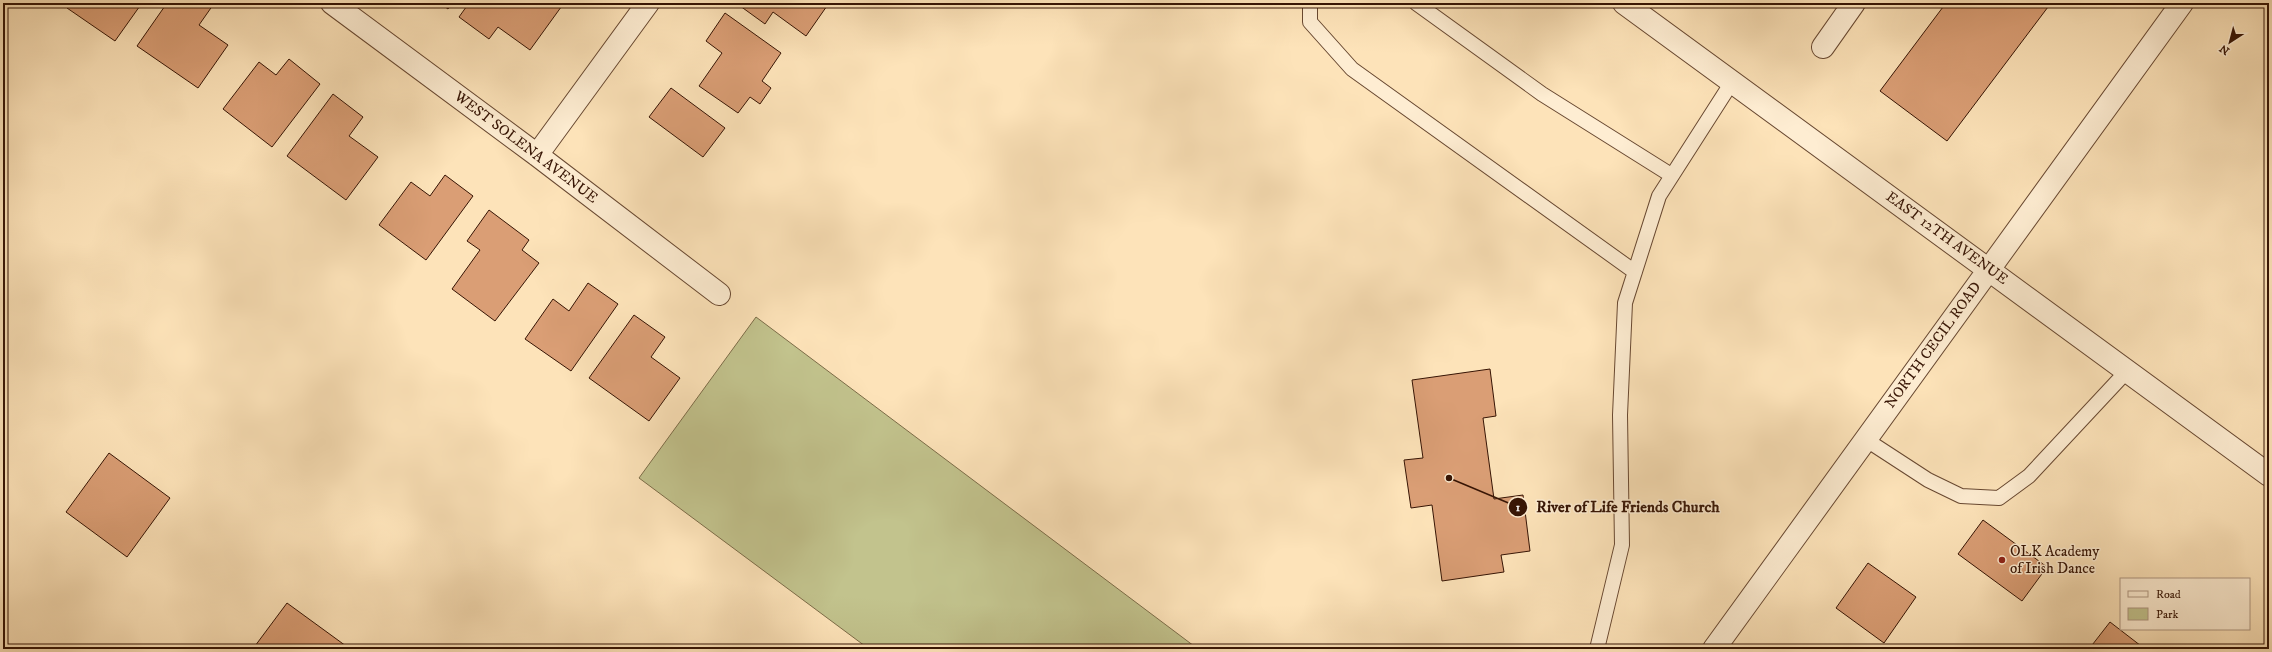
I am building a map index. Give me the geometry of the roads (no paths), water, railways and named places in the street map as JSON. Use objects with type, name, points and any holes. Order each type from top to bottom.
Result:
[{"type":"street","name":"WEST SOLENA AVENUE","points":[[332,3],[537,155],[719,294]]},
{"type":"street","points":[[537,155],[648,3]]},
{"type":"street","name":"EAST 12TH AVENUE","points":[[1624,3],[1989,268],[2269,475]]},
{"type":"street","points":[[1823,47],[1854,3]]},
{"type":"street","name":"NORTH CECIL ROAD","points":[[1714,649],[2182,3]]},
{"type":"lane","points":[[1310,3],[1310,22],[1352,69],[1635,272]]},
{"type":"lane","points":[[1416,3],[1542,94],[1671,175]]},
{"type":"lane","points":[[1597,649],[1622,545],[1621,399],[1625,303],[1659,196],[1671,175],[1732,82]]},
{"type":"lane","points":[[1865,439],[1928,480],[1961,496],[1999,498],[2029,476],[2128,370]]},
{"type":"place","name":"River of Life Friends Church","points":[[1449,478]]},
{"type":"place","name":"OLK Academy of Irish Dance","points":[[2002,560]]}]
